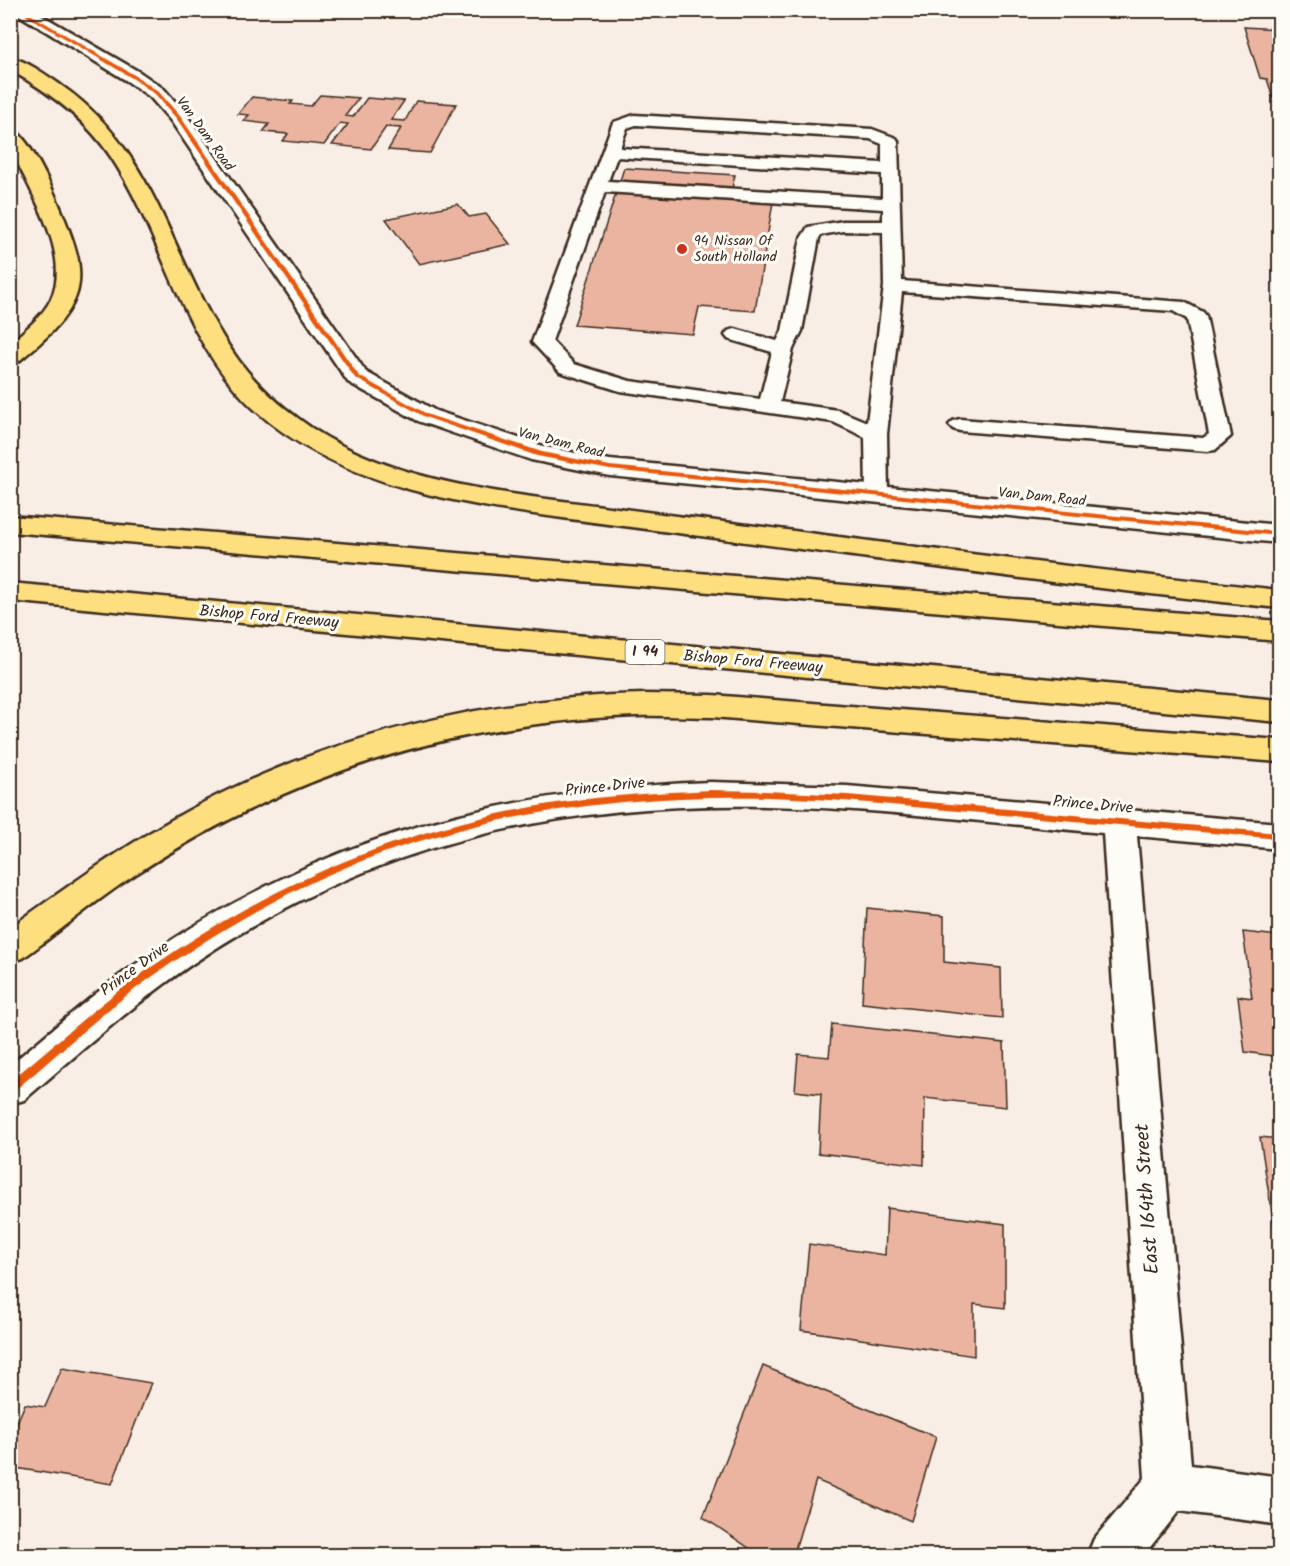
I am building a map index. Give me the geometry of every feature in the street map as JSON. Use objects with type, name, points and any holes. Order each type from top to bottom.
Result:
[{"type":"highway","points":[[10,62],[56,89],[82,110],[106,136],[129,169],[199,314],[233,371],[262,403],[285,421],[301,433],[347,457],[408,480],[469,494],[561,509],[1123,583],[1280,599]]},
{"type":"highway","points":[[10,134],[19,144],[60,233],[69,267],[64,297],[33,336],[10,356]]},
{"type":"highway","points":[[10,524],[1280,631]]},
{"type":"highway","name":"Bishop Ford Freeway","points":[[10,592],[1280,711]]},
{"type":"highway","points":[[10,948],[102,879],[196,822],[272,785],[359,752],[434,732],[543,712],[635,705],[712,706],[1280,750]]},
{"type":"street","name":"Van Dam Road","points":[[19,10],[134,77],[157,93],[178,117],[357,377],[427,416],[540,454],[610,468],[1280,534]]},
{"type":"street","name":"Prince Drive","points":[[10,1088],[134,984],[243,914],[322,874],[401,842],[483,820],[566,806],[654,796],[765,794],[872,800],[1280,836]]},
{"type":"street","name":"East 164th Street","points":[[1119,822],[1169,1486]]},
{"type":"street","points":[[1111,1556],[1169,1486],[1280,1501]]},
{"type":"lane","points":[[876,434],[838,416],[627,387],[567,368],[542,342],[620,125],[634,120],[860,133],[872,134],[890,141],[893,286],[876,434],[877,494]]},
{"type":"lane","points":[[610,152],[890,169]]},
{"type":"lane","points":[[598,186],[891,204]]},
{"type":"lane","points":[[769,406],[783,350],[792,331],[810,238],[814,231],[843,226],[891,227]]},
{"type":"lane","points":[[893,286],[1177,306],[1196,316],[1220,436],[1207,445],[960,425]]},
{"type":"lane","points":[[735,335],[783,350]]},
{"type":"building","points":[[1244,27],[1280,29],[1280,120],[1267,79],[1260,78]]},
{"type":"building","points":[[320,95],[359,98],[345,116],[353,117],[367,98],[404,101],[391,120],[405,121],[416,101],[456,104],[430,153],[388,150],[401,128],[386,127],[371,149],[332,145],[348,124],[340,123],[324,145],[283,141],[288,134],[263,132],[269,124],[243,121],[249,115],[238,114],[252,97],[293,101],[290,104],[311,106]]},
{"type":"building","name":"94 Nissan Of South Holland","points":[[624,168],[735,175],[732,188],[775,190],[755,311],[699,307],[693,334],[574,325]]},
{"type":"building","points":[[458,204],[469,217],[486,214],[510,244],[419,264],[386,219]]},
{"type":"building","points":[[867,908],[944,916],[944,962],[1001,968],[1002,1018],[862,1003]]},
{"type":"building","points":[[1243,932],[1280,936],[1280,1057],[1245,1052],[1238,996],[1252,998]]},
{"type":"building","points":[[832,1024],[1004,1043],[1006,1107],[925,1098],[924,1165],[818,1153],[821,1094],[795,1091],[798,1054],[829,1057]]},
{"type":"building","points":[[1260,1137],[1280,1139],[1280,1265]]},
{"type":"building","points":[[887,1208],[1005,1224],[1005,1308],[974,1304],[974,1356],[801,1330],[809,1244],[885,1255]]},
{"type":"building","points":[[763,1366],[936,1437],[911,1521],[816,1480],[793,1556],[761,1556],[703,1517]]},
{"type":"building","points":[[62,1368],[151,1383],[112,1484],[10,1467],[10,1439],[25,1404],[45,1407]]},
{"type":"cycle path","points":[[19,10],[134,77],[157,93],[178,117],[357,377],[427,416],[540,454],[610,468],[1280,534]]},
{"type":"cycle path","points":[[10,1088],[135,984],[203,938],[250,910],[322,874],[374,853],[483,820],[596,801],[653,796],[766,794],[820,796],[1280,836]]},
{"type":"place","name":"94 Nissan Of South Holland","points":[[682,249]]}]
